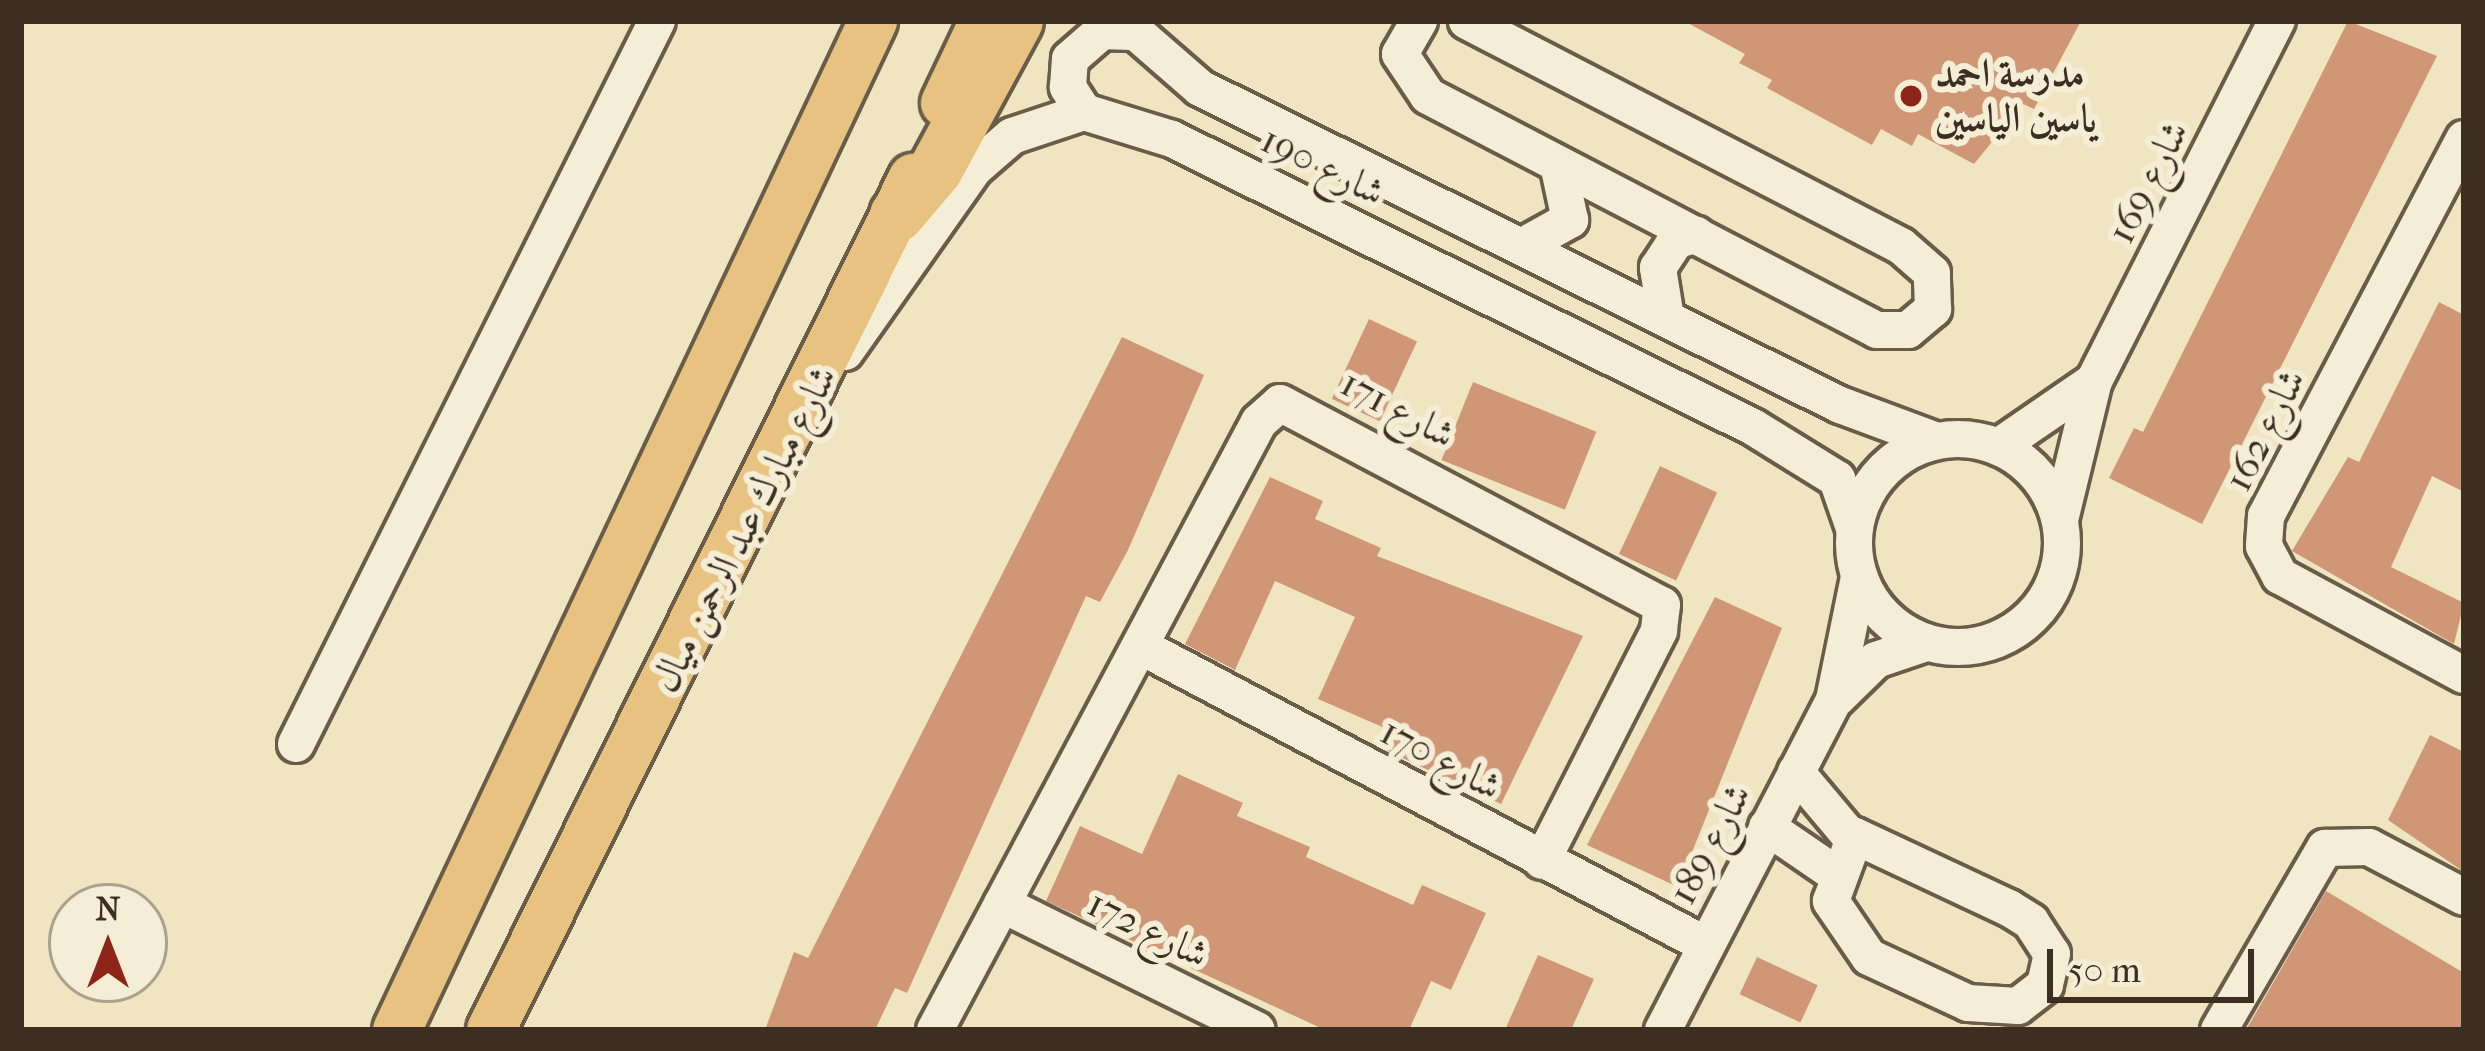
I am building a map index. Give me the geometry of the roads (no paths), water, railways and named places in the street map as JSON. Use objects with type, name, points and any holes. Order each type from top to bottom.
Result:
[{"type":"highway","points":[[897,215],[936,169],[1016,21]]},
{"type":"main road","points":[[397,1030],[873,21]]},
{"type":"main road","name":"شارع مبارك عبد الرحمن ميال","points":[[491,1030],[809,404],[984,21]]},
{"type":"street","points":[[296,744],[657,21]]},
{"type":"street","points":[[1419,21],[1400,54],[1414,85],[1877,329],[1908,330],[1933,309],[1933,273],[1901,246],[1467,21]]},
{"type":"street","name":"شارع 169","points":[[2060,520],[2094,381],[2277,21]]},
{"type":"street","points":[[809,404],[974,170],[1023,130],[1084,112],[1068,87],[1070,58],[1102,31],[1127,27]]},
{"type":"street","name":"شارع 190","points":[[1127,27],[1201,88],[1666,318],[1937,441]]},
{"type":"street","name":"شارع 190","points":[[1084,112],[1172,139],[1753,427],[1837,478],[1854,528]]},
{"type":"street","name":"شارع 162","points":[[2464,139],[2266,516],[2264,546],[2280,576],[2464,675]]},
{"type":"street","points":[[1523,246],[1570,220],[1558,164]]},
{"type":"street","points":[[1666,318],[1665,250],[1696,235]]},
{"type":"street","name":"شارع 169","points":[[1998,447],[2036,431],[2094,381]]},
{"type":"street","name":"شارع 171","points":[[935,1030],[1259,422],[1280,403],[1624,577],[1664,615],[1541,861]]},
{"type":"street","points":[[1937,441],[1998,447],[2048,489],[2060,520],[2055,581],[2017,630],[1973,646],[1926,643],[1874,606],[1859,578],[1854,528],[1882,471],[1937,441]]},
{"type":"street","name":"شارع 189","points":[[1664,1030],[1704,944],[1834,700],[1859,578]]},
{"type":"street","name":"شارع 189","points":[[1834,700],[1876,660],[1926,643]]},
{"type":"street","name":"شارع 170","points":[[1140,646],[1704,944]]},
{"type":"street","points":[[1796,772],[1855,836],[2031,922],[2053,971],[2018,1006],[1968,1004],[1850,941],[1831,901],[1837,874],[1855,836]]},
{"type":"street","points":[[1767,827],[1837,874]]},
{"type":"street","points":[[2219,1030],[2325,848],[2369,847],[2464,897]]},
{"type":"street","name":"شارع 172","points":[[1002,904],[1257,1030]]},
{"type":"place","name":"مدرسة احمد ياسين الياسين","points":[[1911,96]]}]
